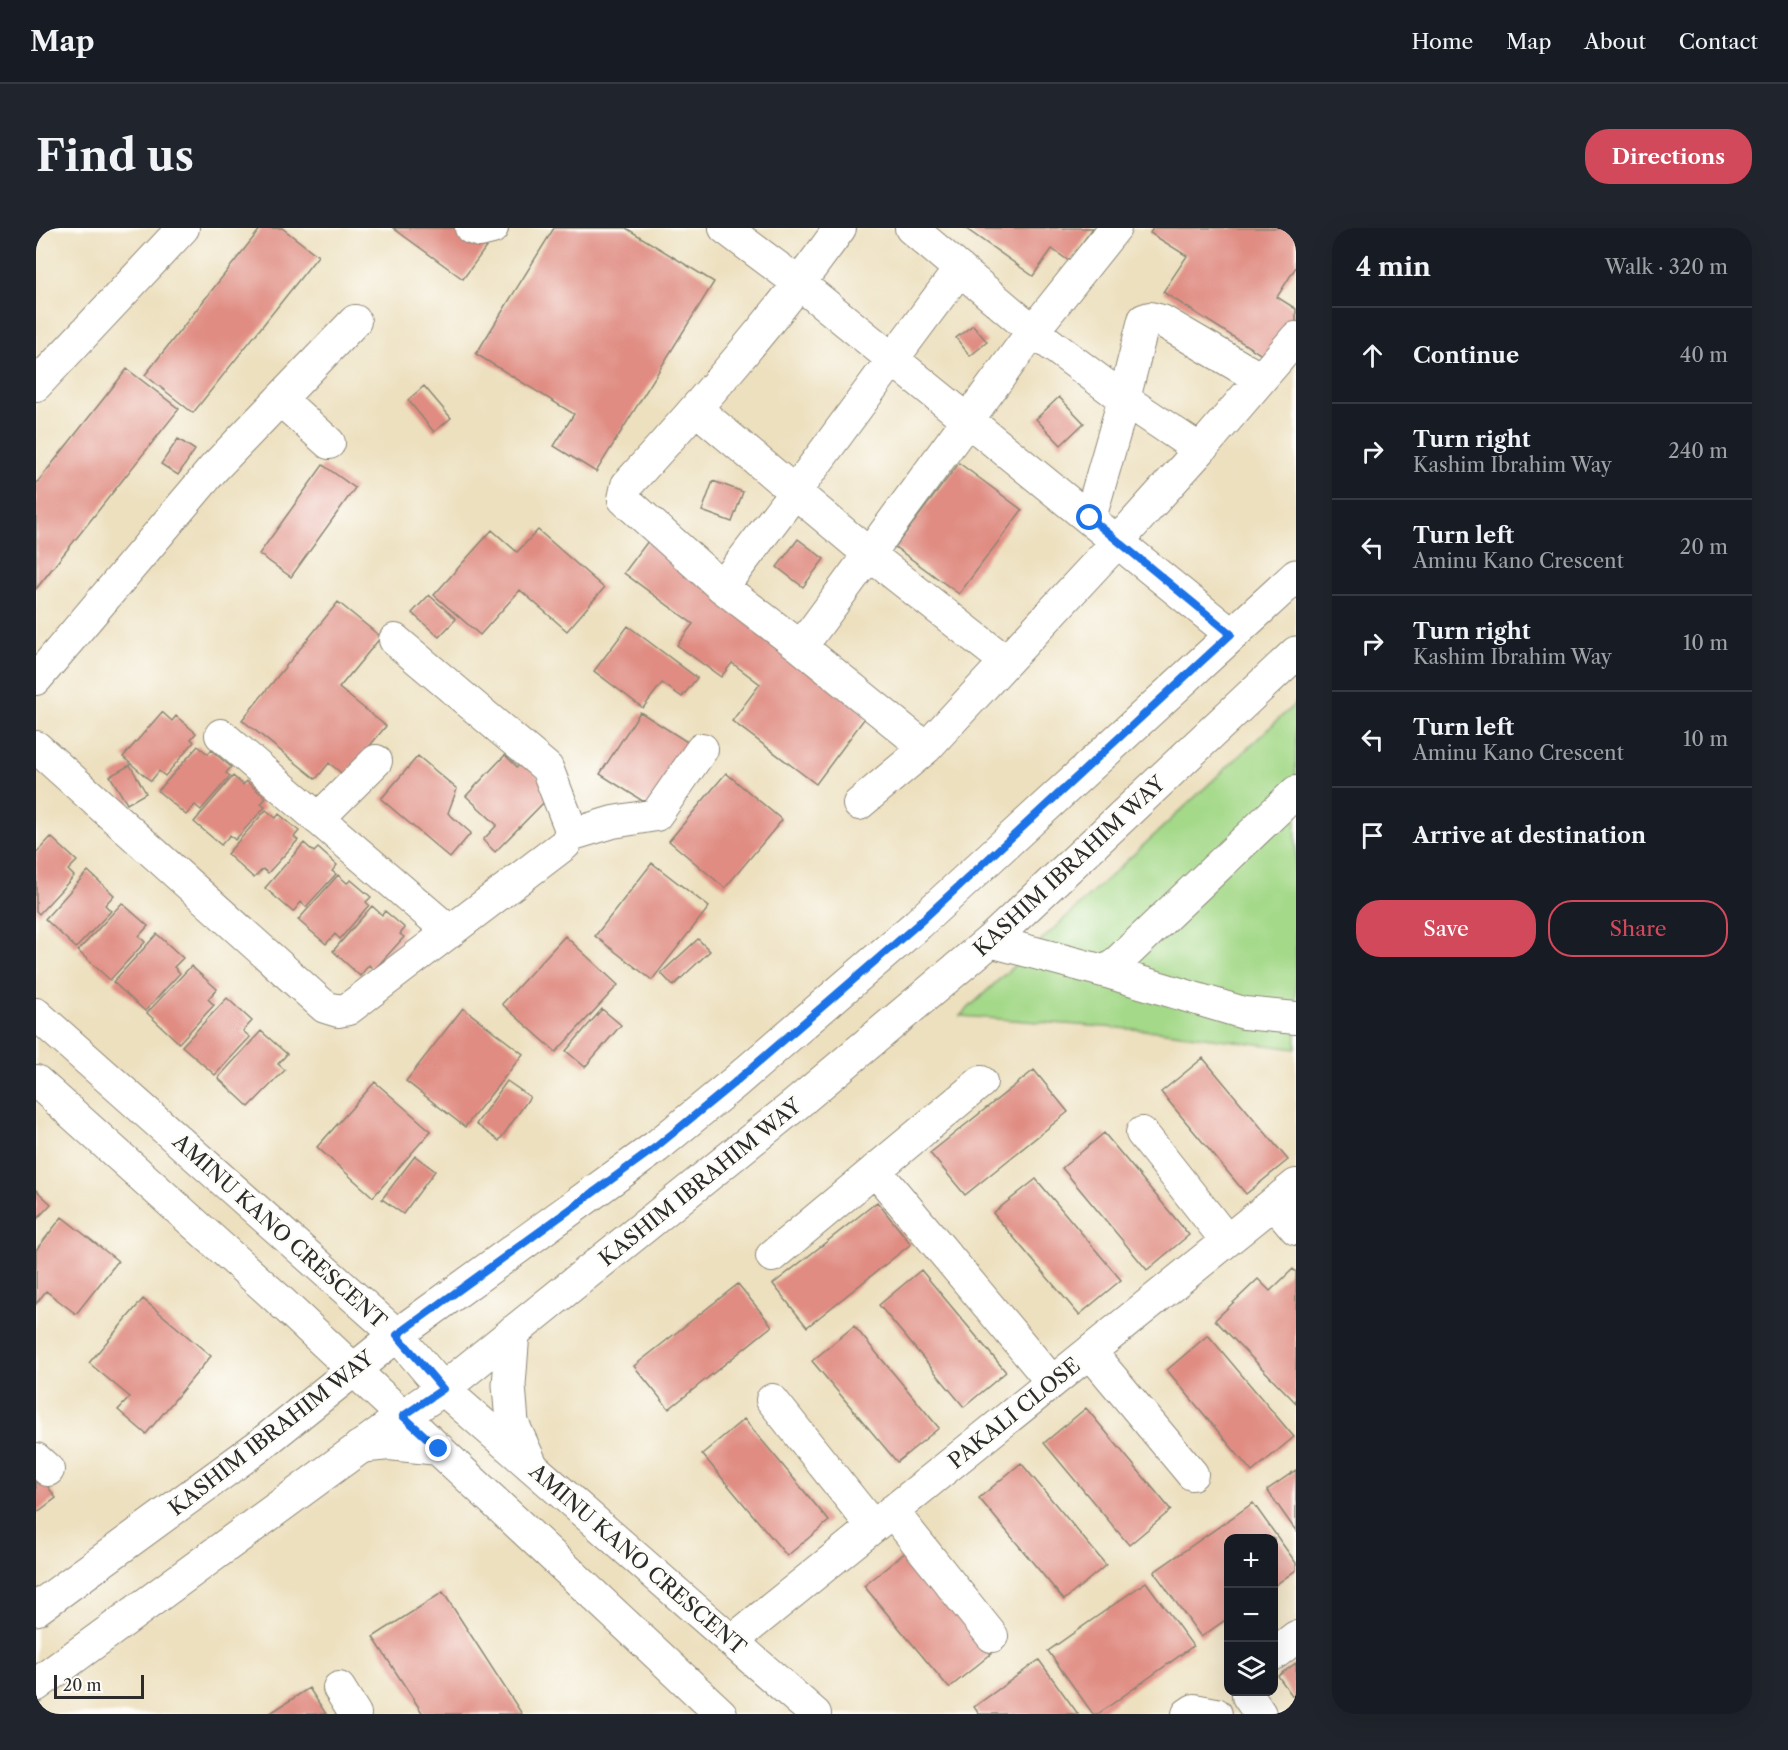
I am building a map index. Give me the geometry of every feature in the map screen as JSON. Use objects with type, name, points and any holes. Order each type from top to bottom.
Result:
[{"type":"main road","name":"KASHIM IBRAHIM WAY","points":[[36,1609],[259,1446],[397,1335],[656,1147],[734,1083],[918,924],[1296,576]]},
{"type":"main road","name":"KASHIM IBRAHIM WAY","points":[[36,1685],[443,1389],[795,1105],[990,941],[1296,653]]},
{"type":"main road","points":[[513,1332],[509,1385],[512,1423],[531,1465]]},
{"type":"street","points":[[36,385],[183,228]]},
{"type":"street","points":[[471,228],[480,231],[492,228]]},
{"type":"street","points":[[725,228],[800,284],[1231,634]]},
{"type":"street","points":[[840,228],[800,284],[696,409],[627,485],[624,499],[722,587],[801,647],[926,748]]},
{"type":"street","points":[[911,228],[1033,331],[1124,399],[1200,450]]},
{"type":"street","points":[[801,647],[1033,331],[1115,228]]},
{"type":"street","points":[[722,587],[796,492],[960,269]]},
{"type":"street","points":[[1090,518],[1144,320],[1150,318],[1162,321],[1261,379]]},
{"type":"street","points":[[36,679],[214,468],[355,321]]},
{"type":"street","points":[[860,804],[926,748],[1118,542],[1296,338]]},
{"type":"street","points":[[280,399],[329,443]]},
{"type":"street","points":[[696,409],[870,555],[1005,661]]},
{"type":"street","points":[[36,747],[325,1006],[338,1011],[348,1009],[565,844],[570,835],[570,827],[547,768],[395,640]]},
{"type":"street","points":[[221,735],[450,932]]},
{"type":"street","points":[[570,835],[613,822],[656,815],[702,749]]},
{"type":"street","points":[[318,819],[376,761]]},
{"type":"street","points":[[1107,972],[1296,792]]},
{"type":"street","points":[[990,941],[1107,972],[1244,1013],[1296,1018]]},
{"type":"street","name":"AMINU KANO CRESCENT","points":[[36,1014],[397,1335],[443,1389],[732,1641],[803,1710]]},
{"type":"street","points":[[36,1081],[355,1370],[721,1714]]},
{"type":"street","points":[[772,1256],[981,1082]]},
{"type":"street","points":[[1142,1133],[1227,1241]]},
{"type":"street","points":[[875,1170],[1052,1382]]},
{"type":"street","points":[[1285,1194],[1296,1229]]},
{"type":"street","name":"PAKALI CLOSE","points":[[732,1641],[1285,1194]]},
{"type":"street","points":[[1090,1352],[1192,1474]]},
{"type":"street","points":[[772,1400],[992,1636]]},
{"type":"street","points":[[359,1448],[389,1444],[439,1449]]},
{"type":"street","points":[[1278,1651],[1296,1637]]},
{"type":"street","points":[[1248,1696],[1260,1714]]},
{"type":"street","points":[[1188,1714],[1194,1710],[1216,1714]]},
{"type":"green space","points":[[1296,703],[1296,1049],[1158,1031],[960,1016]]},
{"type":"building","points":[[261,228],[282,228],[318,256],[193,413],[145,375]]},
{"type":"building","points":[[393,228],[500,228],[463,279]]},
{"type":"building","points":[[554,228],[626,228],[714,282],[596,472],[554,446],[574,414],[476,354]]},
{"type":"building","points":[[965,228],[1093,228],[1069,261],[1052,249],[1033,276]]},
{"type":"building","points":[[1153,228],[1296,228],[1296,267],[1277,297],[1296,309],[1296,322],[1271,361],[1163,292],[1187,256],[1150,233]]},
{"type":"building","points":[[973,325],[987,342],[970,356],[956,338]]},
{"type":"building","points":[[127,369],[179,409],[36,589],[36,484]]},
{"type":"building","points":[[424,386],[451,418],[434,432],[408,400]]},
{"type":"building","points":[[1059,397],[1084,423],[1061,445],[1036,419]]},
{"type":"building","points":[[178,439],[195,450],[178,475],[161,464]]},
{"type":"building","points":[[959,463],[1022,510],[959,594],[895,547]]},
{"type":"building","points":[[323,465],[355,488],[291,577],[259,554]]},
{"type":"building","points":[[713,481],[743,492],[732,522],[702,511]]},
{"type":"building","points":[[492,530],[517,552],[538,530],[604,588],[567,631],[520,590],[480,635],[434,595]]},
{"type":"building","points":[[798,539],[824,559],[803,587],[777,567]]},
{"type":"building","points":[[648,541],[873,707],[816,784],[732,721],[760,684],[732,663],[721,677],[677,645],[693,624],[624,573]]},
{"type":"building","points":[[429,595],[456,619],[439,637],[412,613]]},
{"type":"building","points":[[338,602],[381,637],[339,688],[386,726],[345,776],[329,763],[316,779],[242,720]]},
{"type":"building","points":[[628,626],[697,678],[682,697],[662,683],[643,708],[594,671]]},
{"type":"building","points":[[162,712],[172,721],[176,716],[196,733],[191,739],[194,742],[165,776],[159,771],[151,781],[123,757]]},
{"type":"building","points":[[640,712],[692,745],[652,807],[600,774]]},
{"type":"building","points":[[198,746],[208,754],[211,750],[231,767],[226,773],[230,776],[201,810],[195,805],[186,815],[158,791]]},
{"type":"building","points":[[505,755],[517,767],[523,762],[554,792],[495,852],[483,840],[497,825],[466,796]]},
{"type":"building","points":[[418,756],[457,789],[448,813],[471,833],[450,858],[381,799]]},
{"type":"building","points":[[130,765],[146,793],[127,804],[110,776]]},
{"type":"building","points":[[726,773],[782,820],[725,888],[669,841]]},
{"type":"building","points":[[233,776],[243,785],[246,781],[266,798],[261,804],[265,807],[235,840],[230,835],[221,845],[194,822]]},
{"type":"building","points":[[266,810],[276,818],[279,814],[299,831],[294,837],[298,840],[268,873],[263,869],[254,878],[227,854]]},
{"type":"building","points":[[51,837],[77,861],[68,870],[74,876],[39,914],[36,911],[36,853]]},
{"type":"building","points":[[304,843],[314,852],[318,848],[337,865],[332,871],[336,874],[306,907],[301,902],[293,912],[265,888]]},
{"type":"building","points":[[652,863],[709,907],[652,980],[595,936]]},
{"type":"building","points":[[88,871],[114,895],[105,905],[111,911],[76,948],[45,919]]},
{"type":"building","points":[[338,875],[347,883],[351,880],[371,897],[366,902],[369,905],[340,939],[335,934],[326,944],[298,920]]},
{"type":"building","points":[[122,903],[148,926],[139,936],[145,942],[110,980],[78,951]]},
{"type":"building","points":[[372,906],[382,915],[385,911],[405,928],[400,934],[404,937],[374,970],[369,965],[360,976],[333,951]]},
{"type":"building","points":[[157,934],[183,958],[174,967],[180,973],[145,1011],[113,982]]},
{"type":"building","points":[[565,936],[618,985],[556,1052],[502,1004]]},
{"type":"building","points":[[698,939],[710,951],[673,986],[661,973]]},
{"type":"building","points":[[191,966],[217,989],[208,999],[214,1005],[179,1043],[147,1013]]},
{"type":"building","points":[[227,998],[252,1021],[243,1031],[250,1037],[215,1075],[182,1046]]},
{"type":"building","points":[[463,1008],[523,1054],[465,1127],[406,1081]]},
{"type":"building","points":[[602,1009],[621,1025],[585,1067],[566,1051]]},
{"type":"building","points":[[261,1031],[287,1054],[278,1064],[285,1070],[249,1107],[218,1078]]},
{"type":"building","points":[[1203,1058],[1288,1160],[1246,1194],[1161,1092]]},
{"type":"building","points":[[1034,1070],[1068,1112],[965,1195],[930,1153]]},
{"type":"building","points":[[507,1081],[530,1097],[499,1141],[476,1124]]},
{"type":"building","points":[[375,1082],[431,1131],[373,1197],[317,1147]]},
{"type":"building","points":[[1104,1133],[1189,1235],[1147,1270],[1062,1168]]},
{"type":"building","points":[[415,1156],[435,1171],[403,1214],[382,1199]]},
{"type":"building","points":[[1036,1179],[1121,1280],[1079,1315],[993,1213]]},
{"type":"building","points":[[36,1190],[51,1204],[36,1220]]},
{"type":"building","points":[[877,1202],[911,1244],[807,1327],[773,1284]]},
{"type":"building","points":[[62,1217],[118,1261],[76,1314],[46,1291],[36,1304],[36,1250]]},
{"type":"building","points":[[1293,1269],[1296,1272],[1296,1403],[1215,1320],[1258,1279],[1270,1291]]},
{"type":"building","points":[[921,1270],[1006,1372],[964,1407],[879,1305]]},
{"type":"building","points":[[738,1284],[772,1326],[669,1409],[634,1366]]},
{"type":"building","points":[[143,1299],[211,1356],[146,1434],[118,1410],[130,1397],[89,1363]]},
{"type":"building","points":[[854,1326],[939,1428],[897,1462],[812,1361]]},
{"type":"building","points":[[1208,1335],[1294,1437],[1252,1472],[1167,1370]]},
{"type":"building","points":[[1086,1408],[1171,1510],[1129,1545],[1044,1443]]},
{"type":"building","points":[[744,1419],[829,1521],[787,1556],[702,1454]]},
{"type":"building","points":[[1021,1463],[1106,1565],[1064,1600],[979,1498]]},
{"type":"building","points":[[36,1470],[56,1498],[36,1513]]},
{"type":"building","points":[[1296,1470],[1296,1531],[1267,1490]]},
{"type":"building","points":[[1253,1503],[1275,1534],[1224,1534],[1224,1621],[1201,1637],[1154,1572]]},
{"type":"building","points":[[1278,1538],[1296,1563],[1296,1570],[1278,1583]]},
{"type":"building","points":[[906,1552],[991,1654],[949,1688],[864,1586]]},
{"type":"building","points":[[1146,1582],[1193,1646],[1098,1714],[1093,1714],[1048,1651]]},
{"type":"building","points":[[443,1592],[522,1714],[423,1714],[373,1637]]},
{"type":"building","points":[[1039,1660],[1078,1714],[979,1714],[974,1707]]},
{"type":"building","points":[[1296,1663],[1296,1701],[1278,1676]]},
{"type":"building","points":[[309,1688],[326,1714],[269,1714]]},
{"type":"route","points":[[439,1449],[403,1416],[443,1389],[397,1335],[656,1147],[734,1083],[918,924],[1231,634],[1090,518]]}]
